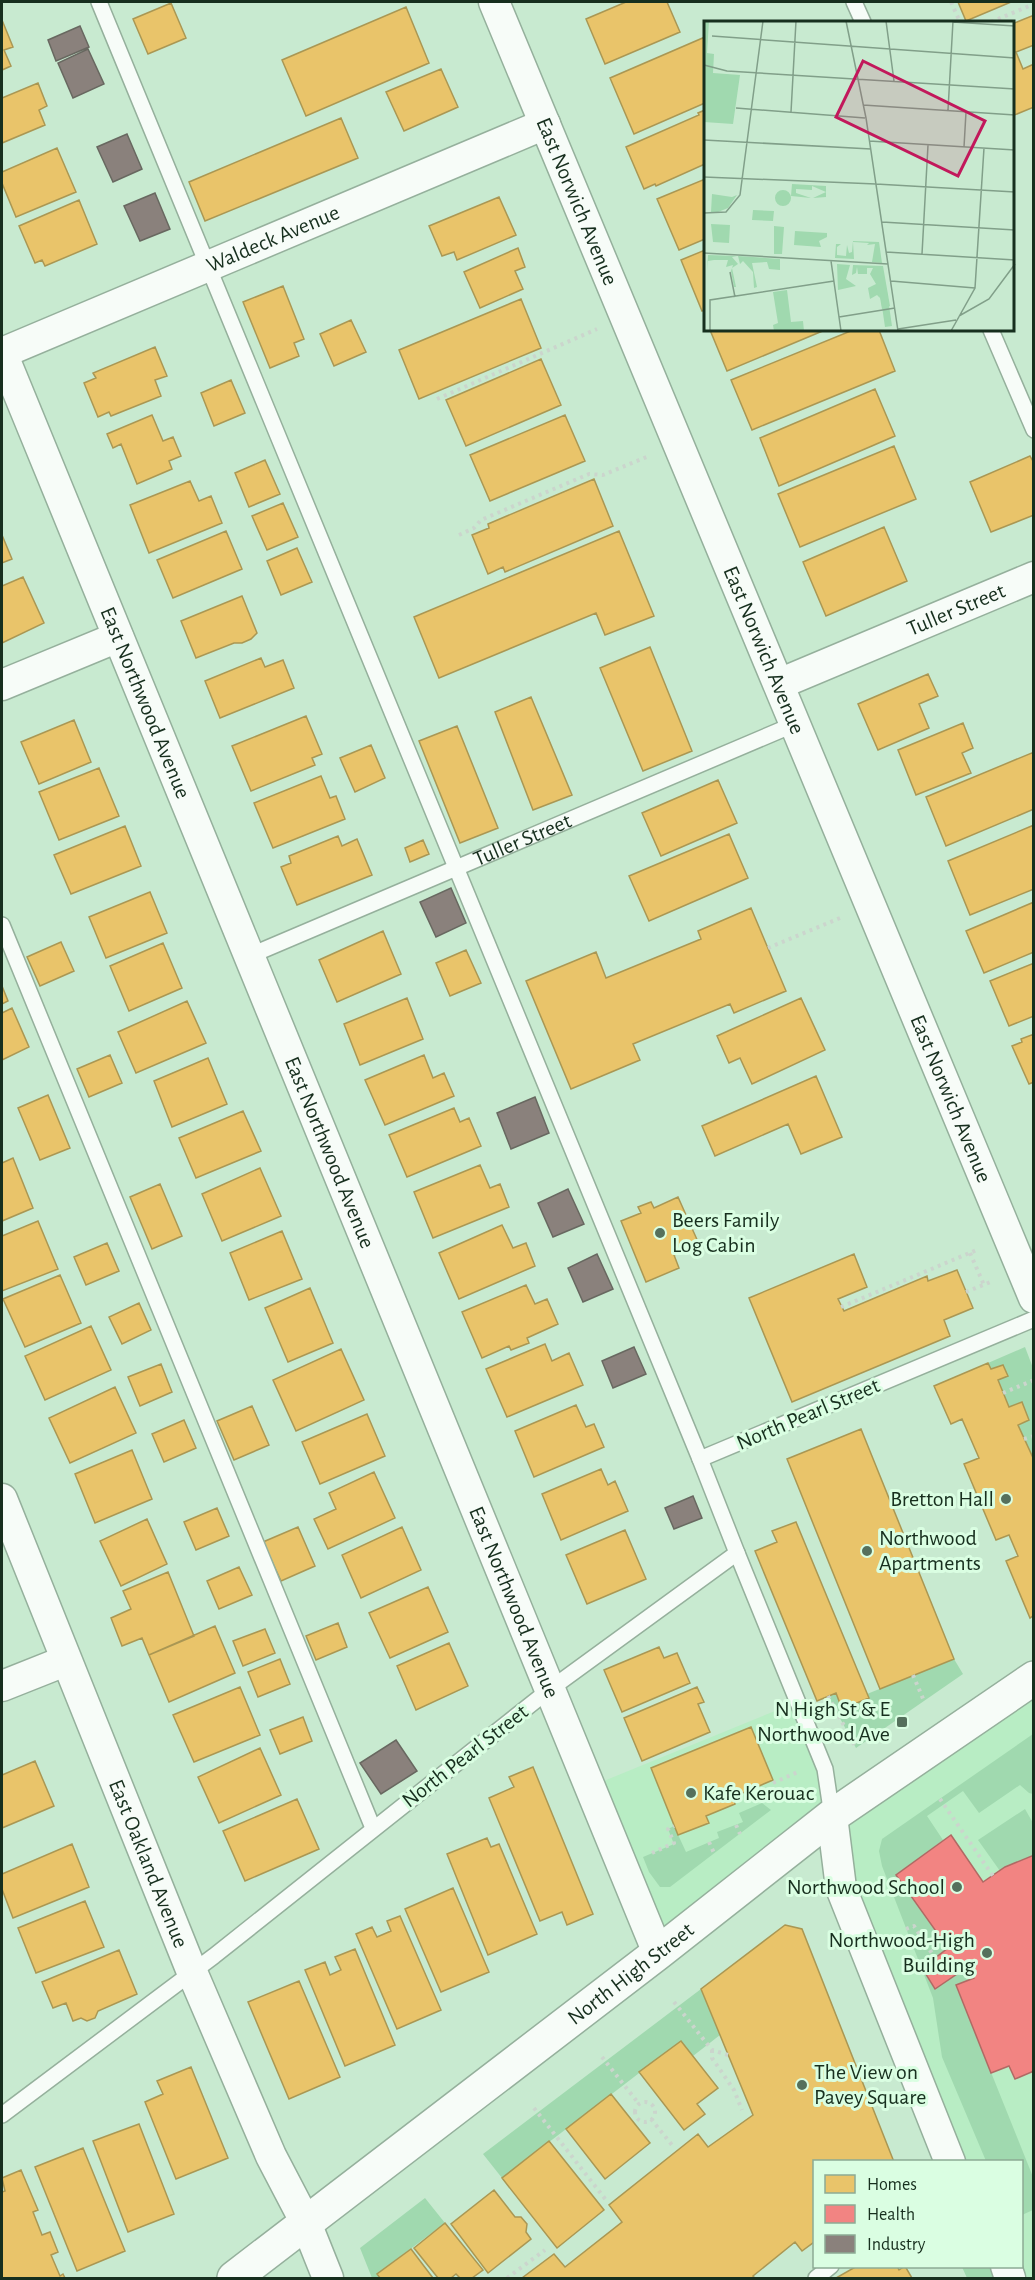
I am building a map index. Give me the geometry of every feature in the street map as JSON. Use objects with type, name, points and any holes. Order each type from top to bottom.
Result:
[{"type":"main road","name":"North High Street","points":[[234,2278],[658,1953],[832,1816],[1034,1678]]},
{"type":"street","name":"East Norwich Avenue","points":[[494,2],[795,724],[1028,1265],[1034,1298]]},
{"type":"street","name":"Waldeck Avenue","points":[[2,353],[545,124]]},
{"type":"street","name":"East Northwood Avenue","points":[[2,353],[658,1953]]},
{"type":"street","name":"Tuller Street","points":[[779,684],[1034,577]]},
{"type":"street","points":[[2,686],[118,637]]},
{"type":"street","name":"East Oakland Avenue","points":[[2,1499],[192,1972],[271,2156],[306,2223],[328,2278]]},
{"type":"street","points":[[2,1686],[65,1660]]},
{"type":"street","points":[[832,1816],[841,1888],[949,2160]]},
{"type":"lane","points":[[99,2],[458,867],[700,1459],[825,1769],[832,1816]]},
{"type":"lane","points":[[854,2],[863,21]]},
{"type":"lane","points":[[992,332],[1034,430]]},
{"type":"lane","name":"Tuller Street","points":[[249,956],[795,724]]},
{"type":"lane","points":[[2,925],[373,1828]]},
{"type":"lane","name":"North Pearl Street","points":[[700,1459],[1034,1319]]},
{"type":"lane","name":"North Pearl Street","points":[[3,2109],[192,1972],[549,1690],[737,1553]]},
{"type":"lane","points":[[816,2278],[828,2268]]},
{"type":"path","points":[[951,2],[960,21]]},
{"type":"path","points":[[993,21],[1034,4]]},
{"type":"path","points":[[437,399],[603,326]]},
{"type":"path","points":[[459,535],[474,528],[481,520],[567,483],[589,474],[603,475],[655,453]]},
{"type":"path","points":[[768,948],[848,915]]},
{"type":"path","points":[[841,1307],[984,1246]]},
{"type":"path","points":[[966,1292],[984,1285],[970,1253]]},
{"type":"path","points":[[1002,1393],[1034,1380]]},
{"type":"path","points":[[1024,1440],[1034,1436]]},
{"type":"path","points":[[913,1675],[924,1701]]},
{"type":"path","points":[[828,1696],[856,1748]]},
{"type":"path","points":[[940,1799],[993,1876]]},
{"type":"path","points":[[736,1825],[740,1834]]},
{"type":"path","points":[[643,1857],[674,1844],[668,1829],[674,1826]]},
{"type":"path","points":[[709,1842],[714,1853]]},
{"type":"path","points":[[906,1929],[914,1926],[935,1958]]},
{"type":"path","points":[[674,2002],[712,2050],[728,2055]]},
{"type":"path","points":[[712,2050],[712,2058],[734,2090],[742,2110]]},
{"type":"path","points":[[602,2056],[639,2104]]},
{"type":"path","points":[[645,2102],[651,2104],[655,2110],[651,2119],[643,2121],[637,2118],[635,2109],[639,2104],[645,2102]]},
{"type":"path","points":[[534,2108],[606,2200]]},
{"type":"path","points":[[651,2119],[672,2145]]},
{"type":"path","points":[[507,2278],[544,2250]]},
{"type":"shaded area","points":[[1025,1347],[1033,1368],[1033,1460],[1018,1425],[1029,1420],[1022,1402],[1009,1407],[998,1380],[1008,1376],[1003,1365],[991,1369],[988,1363]]},
{"type":"shaded area","points":[[954,1659],[963,1674],[856,1748],[828,1696],[836,1693],[842,1708],[869,1698],[867,1694]]},
{"type":"shaded area","points":[[1033,1678],[1033,2278],[1010,2278],[1020,2268],[1023,2268],[1023,2160],[950,2160],[832,1816],[658,1953],[589,1787],[797,1702],[832,1815]]},
{"type":"shaded area","points":[[1033,1734],[1033,1794],[1020,1785],[979,1813],[963,1791],[927,1816],[943,1840],[897,1875],[948,1948],[921,1968],[882,1866],[879,1851],[882,1839]]},
{"type":"shaded area","points":[[762,1803],[771,1810],[670,1887],[660,1887],[649,1872],[643,1857],[674,1844],[668,1829],[674,1826],[686,1852],[719,1838],[717,1832],[743,1822],[739,1813]]},
{"type":"shaded area","points":[[1025,1809],[1033,1823],[1033,1855],[1000,1871],[978,1840]]},
{"type":"shaded area","points":[[969,1966],[974,1978],[956,1985],[1033,2177],[1033,2210],[1023,2215],[1023,2160],[986,2160],[942,2057],[933,1998],[922,1970],[934,1988]]},
{"type":"shaded area","points":[[701,1989],[720,2035],[693,2056],[681,2041],[502,2178],[483,2154]]},
{"type":"shaded area","points":[[425,2198],[445,2223],[377,2274],[380,2278],[372,2278],[360,2248]]},
{"type":"shaded area","points":[[962,2268],[994,2268],[997,2278],[967,2278]]},
{"type":"building: Homes","points":[[626,2],[667,2],[680,32],[605,64],[586,19]]},
{"type":"building: Homes","points":[[958,2],[1011,2],[966,21]]},
{"type":"building: Homes","points":[[171,3],[186,38],[148,54],[133,19]]},
{"type":"building: Homes","points":[[406,7],[429,63],[306,116],[282,60]]},
{"type":"building: Homes","points":[[1034,15],[1034,45],[1016,52],[1023,69],[1034,64],[1034,107],[1014,115],[1014,23]]},
{"type":"building: Homes","points":[[2,20],[13,47],[4,50],[11,66],[2,70]]},
{"type":"building: Homes","points":[[704,37],[704,103],[634,134],[610,78]]},
{"type":"building: Homes","points":[[441,69],[458,107],[404,131],[386,92]]},
{"type":"building: Homes","points":[[38,83],[47,106],[39,110],[45,125],[2,143],[2,98]]},
{"type":"building: Homes","points":[[704,110],[704,164],[644,189],[626,147],[699,115],[698,113]]},
{"type":"building: Homes","points":[[341,118],[358,158],[205,221],[189,182]]},
{"type":"building: Homes","points":[[57,148],[76,192],[16,217],[2,183],[2,172]]},
{"type":"building: Homes","points":[[704,179],[704,239],[679,250],[657,199]]},
{"type":"building: Homes","points":[[499,197],[516,235],[457,260],[454,252],[442,256],[429,226]]},
{"type":"building: Homes","points":[[79,200],[97,244],[45,266],[42,260],[35,263],[19,226]]},
{"type":"building: Homes","points":[[518,248],[525,267],[515,271],[523,289],[480,308],[464,272]]},
{"type":"building: Homes","points":[[704,250],[704,310],[702,311],[681,260]]},
{"type":"building: Homes","points":[[283,286],[304,339],[294,343],[299,356],[270,368],[243,302]]},
{"type":"building: Homes","points":[[521,299],[541,348],[419,399],[399,350]]},
{"type":"building: Homes","points":[[351,320],[366,352],[334,366],[320,334]]},
{"type":"building: Homes","points":[[711,332],[820,332],[727,371]]},
{"type":"building: Homes","points":[[848,332],[880,332],[895,371],[752,430],[731,380]]},
{"type":"building: Homes","points":[[155,347],[167,376],[155,380],[161,396],[111,416],[109,412],[98,417],[84,383],[96,378],[93,373]]},
{"type":"building: Homes","points":[[541,359],[561,405],[466,446],[446,400]]},
{"type":"building: Homes","points":[[231,380],[245,413],[214,426],[201,393]]},
{"type":"building: Homes","points":[[875,389],[895,436],[779,486],[760,438]]},
{"type":"building: Homes","points":[[152,415],[163,441],[173,437],[181,456],[169,461],[172,469],[137,484],[121,444],[113,448],[107,434]]},
{"type":"building: Homes","points":[[565,415],[585,461],[490,501],[470,455]]},
{"type":"building: Homes","points":[[894,446],[916,499],[800,547],[778,494]]},
{"type":"building: Homes","points":[[1030,456],[1034,463],[1034,515],[991,532],[970,482]]},
{"type":"building: Homes","points":[[265,460],[280,494],[249,507],[235,473]]},
{"type":"building: Homes","points":[[594,479],[613,526],[505,572],[503,567],[488,574],[472,535],[489,528],[488,524]]},
{"type":"building: Homes","points":[[190,481],[199,501],[211,496],[222,523],[149,553],[130,505]]},
{"type":"building: Homes","points":[[283,503],[298,537],[267,550],[252,516]]},
{"type":"building: Homes","points":[[884,527],[907,581],[826,616],[803,562]]},
{"type":"building: Homes","points":[[226,531],[242,569],[173,598],[157,560]]},
{"type":"building: Homes","points":[[619,531],[654,616],[605,635],[596,613],[439,678],[414,617]]},
{"type":"building: Homes","points":[[2,535],[12,559],[2,563]]},
{"type":"building: Homes","points":[[297,548],[312,582],[281,595],[267,561]]},
{"type":"building: Homes","points":[[23,577],[44,623],[2,643],[2,586]]},
{"type":"building: Homes","points":[[242,596],[257,633],[242,643],[234,643],[196,658],[181,621]]},
{"type":"building: Homes","points":[[650,647],[692,751],[643,771],[600,668]]},
{"type":"building: Homes","points":[[261,658],[265,667],[283,660],[294,688],[220,718],[205,681]]},
{"type":"building: Homes","points":[[928,674],[938,696],[919,704],[929,728],[878,750],[858,704]]},
{"type":"building: Homes","points":[[531,697],[572,795],[533,810],[495,712]]},
{"type":"building: Homes","points":[[306,716],[322,754],[312,758],[315,765],[251,791],[232,746]]},
{"type":"building: Homes","points":[[74,720],[91,762],[39,784],[21,742]]},
{"type":"building: Homes","points":[[963,723],[973,748],[962,753],[971,773],[916,795],[898,750]]},
{"type":"building: Homes","points":[[457,726],[498,828],[460,843],[419,741]]},
{"type":"building: Homes","points":[[371,745],[385,778],[355,792],[340,758]]},
{"type":"building: Homes","points":[[1034,752],[1034,809],[946,846],[926,797]]},
{"type":"building: Homes","points":[[99,768],[119,816],[59,840],[39,792]]},
{"type":"building: Homes","points":[[321,776],[330,798],[336,796],[345,819],[273,848],[254,803]]},
{"type":"building: Homes","points":[[718,780],[737,823],[661,856],[642,813]]},
{"type":"building: Homes","points":[[1034,825],[1034,889],[970,915],[948,861]]},
{"type":"building: Homes","points":[[125,826],[141,866],[71,894],[54,855]]},
{"type":"building: Homes","points":[[729,834],[748,878],[649,921],[629,876]]},
{"type":"building: Homes","points":[[338,836],[342,846],[357,839],[372,875],[297,905],[281,867],[291,863],[289,856]]},
{"type":"building: Homes","points":[[423,840],[429,854],[410,862],[405,848]]},
{"type":"building: Homes","points":[[150,892],[167,933],[106,958],[89,917]]},
{"type":"building: Homes","points":[[1034,902],[1034,952],[984,973],[966,931]]},
{"type":"building: Homes","points":[[751,908],[786,991],[734,1013],[730,1004],[633,1044],[640,1060],[571,1089],[526,981],[596,952],[606,978],[701,939],[698,931]]},
{"type":"building: Homes","points":[[383,931],[401,974],[337,1002],[319,960]]},
{"type":"building: Homes","points":[[61,942],[74,971],[40,986],[27,957]]},
{"type":"building: Homes","points":[[163,943],[182,988],[129,1011],[110,966]]},
{"type":"building: Homes","points":[[466,950],[481,983],[450,996],[436,963]]},
{"type":"building: Homes","points":[[1034,963],[1034,1016],[1009,1026],[990,981]]},
{"type":"building: Homes","points":[[2,986],[8,1001],[2,1004]]},
{"type":"building: Homes","points":[[407,998],[423,1039],[360,1065],[344,1024]]},
{"type":"building: Homes","points":[[801,998],[825,1050],[752,1084],[740,1058],[729,1063],[717,1036]]},
{"type":"building: Homes","points":[[187,1001],[206,1043],[136,1073],[118,1032]]},
{"type":"building: Homes","points":[[12,1008],[29,1047],[2,1060],[2,1013]]},
{"type":"building: Homes","points":[[1034,1034],[1034,1082],[1029,1084],[1012,1046],[1022,1042],[1021,1039]]},
{"type":"building: Homes","points":[[110,1055],[122,1083],[89,1097],[77,1069]]},
{"type":"building: Homes","points":[[424,1055],[433,1078],[444,1073],[454,1096],[385,1125],[365,1080]]},
{"type":"building: Homes","points":[[208,1058],[227,1104],[172,1127],[154,1081]]},
{"type":"building: Homes","points":[[816,1076],[842,1137],[801,1154],[788,1124],[715,1156],[702,1126]]},
{"type":"building: Homes","points":[[48,1095],[70,1148],[40,1160],[18,1108]]},
{"type":"building: Homes","points":[[454,1108],[460,1122],[469,1118],[481,1146],[407,1177],[389,1135]]},
{"type":"building: Homes","points":[[243,1111],[261,1151],[196,1178],[179,1138]]},
{"type":"building: Homes","points":[[13,1158],[33,1208],[2,1221],[2,1163]]},
{"type":"building: Homes","points":[[480,1165],[490,1188],[500,1184],[509,1207],[433,1238],[414,1192]]},
{"type":"building: Homes","points":[[260,1168],[281,1216],[222,1241],[202,1194]]},
{"type":"building: Homes","points":[[160,1184],[182,1236],[152,1249],[130,1197]]},
{"type":"building: Homes","name":"Beers Family Log Cabin","points":[[678,1197],[699,1244],[674,1255],[679,1268],[646,1282],[621,1221],[641,1213],[638,1207],[651,1202],[654,1208]]},
{"type":"building: Homes","points":[[38,1221],[58,1269],[2,1291],[2,1236]]},
{"type":"building: Homes","points":[[502,1225],[513,1248],[526,1243],[535,1266],[459,1299],[439,1253]]},
{"type":"building: Homes","points":[[282,1231],[302,1279],[249,1300],[230,1253]]},
{"type":"building: Homes","points":[[107,1243],[119,1271],[86,1285],[74,1257]]},
{"type":"building: Homes","points":[[854,1254],[867,1287],[838,1299],[844,1311],[927,1276],[928,1281],[957,1270],[973,1308],[944,1320],[950,1336],[792,1402],[749,1298]]},
{"type":"building: Homes","points":[[60,1275],[81,1323],[25,1347],[3,1299]]},
{"type":"building: Homes","points":[[526,1285],[535,1304],[547,1299],[558,1324],[527,1338],[529,1343],[511,1350],[509,1346],[482,1358],[462,1312]]},
{"type":"building: Homes","points":[[310,1288],[333,1343],[288,1362],[265,1308]]},
{"type":"building: Homes","points":[[139,1303],[151,1330],[122,1344],[109,1317]]},
{"type":"building: Homes","points":[[91,1326],[111,1370],[45,1400],[25,1356]]},
{"type":"building: Homes","points":[[545,1344],[552,1361],[569,1353],[583,1385],[507,1417],[486,1369]]},
{"type":"building: Homes","points":[[341,1349],[364,1400],[296,1431],[273,1380]]},
{"type":"building: Homes","name":"Bretton Hall","points":[[988,1363],[991,1369],[1003,1365],[1008,1376],[998,1380],[1009,1407],[1022,1402],[1029,1420],[1018,1425],[1034,1460],[1034,1615],[1030,1618],[1006,1561],[1018,1556],[1009,1535],[996,1540],[964,1464],[979,1458],[962,1419],[951,1424],[934,1386]]},
{"type":"building: Homes","points":[[161,1364],[172,1392],[140,1406],[128,1377]]},
{"type":"building: Homes","points":[[115,1387],[136,1433],[70,1463],[49,1418]]},
{"type":"building: Homes","points":[[576,1405],[586,1427],[594,1424],[604,1447],[534,1477],[515,1431]]},
{"type":"building: Homes","points":[[252,1406],[269,1445],[234,1460],[217,1421]]},
{"type":"building: Homes","points":[[367,1414],[385,1456],[320,1484],[302,1442]]},
{"type":"building: Homes","points":[[184,1420],[196,1448],[164,1462],[152,1434]]},
{"type":"building: Homes","name":"Northwood Apartments","points":[[861,1429],[954,1659],[880,1689],[787,1459]]},
{"type":"building: Homes","points":[[132,1450],[152,1499],[95,1523],[75,1474]]},
{"type":"building: Homes","points":[[601,1469],[608,1485],[615,1481],[628,1511],[561,1540],[542,1494]]},
{"type":"building: Homes","points":[[374,1472],[395,1518],[328,1549],[314,1519],[336,1509],[329,1493]]},
{"type":"building: Homes","points":[[217,1508],[229,1536],[196,1550],[184,1522]]},
{"type":"building: Homes","points":[[147,1519],[167,1564],[121,1586],[100,1541]]},
{"type":"building: Homes","points":[[796,1522],[869,1698],[842,1709],[836,1693],[817,1701],[755,1551],[777,1542],[772,1531]]},
{"type":"building: Homes","points":[[298,1527],[315,1566],[281,1581],[263,1542]]},
{"type":"building: Homes","points":[[402,1527],[421,1570],[361,1598],[342,1555]]},
{"type":"building: Homes","points":[[625,1530],[646,1579],[587,1604],[566,1555]]},
{"type":"building: Homes","points":[[239,1567],[252,1595],[219,1609],[207,1581]]},
{"type":"building: Homes","points":[[168,1572],[194,1636],[149,1655],[142,1638],[122,1646],[111,1618],[131,1609],[123,1591]]},
{"type":"building: Homes","points":[[428,1587],[448,1632],[390,1658],[369,1613]]},
{"type":"building: Homes","points":[[338,1623],[347,1647],[316,1660],[306,1636]]},
{"type":"building: Homes","points":[[215,1626],[235,1673],[169,1702],[149,1655]]},
{"type":"building: Homes","points":[[265,1629],[275,1653],[243,1666],[233,1641]]},
{"type":"building: Homes","points":[[449,1643],[468,1686],[416,1710],[397,1666]]},
{"type":"building: Homes","points":[[659,1647],[664,1658],[677,1653],[690,1683],[622,1712],[604,1670]]},
{"type":"building: Homes","points":[[280,1659],[290,1684],[258,1697],[248,1672]]},
{"type":"building: Homes","points":[[240,1687],[260,1735],[194,1762],[173,1715]]},
{"type":"building: Homes","points":[[697,1687],[704,1702],[698,1704],[710,1732],[642,1761],[624,1718]]},
{"type":"building: Homes","points":[[303,1717],[312,1741],[280,1754],[270,1730]]},
{"type":"building: Homes","points":[[751,1727],[773,1780],[733,1797],[735,1804],[706,1816],[709,1823],[678,1835],[651,1768]]},
{"type":"building: Homes","points":[[260,1748],[281,1795],[219,1823],[198,1777]]},
{"type":"building: Homes","points":[[35,1761],[54,1806],[2,1828],[2,1775]]},
{"type":"building: Homes","points":[[533,1767],[593,1914],[567,1925],[562,1912],[540,1921],[489,1798],[514,1787],[509,1777]]},
{"type":"building: Homes","points":[[297,1799],[319,1849],[245,1881],[223,1831]]},
{"type":"building: Homes","points":[[487,1838],[491,1847],[499,1844],[537,1934],[488,1955],[447,1854]]},
{"type":"building: Homes","points":[[72,1844],[89,1887],[13,1918],[2,1889],[2,1874]]},
{"type":"building: Homes","points":[[453,1888],[489,1972],[441,1992],[405,1909]]},
{"type":"building: Homes","points":[[85,1901],[104,1947],[36,1973],[18,1928]]},
{"type":"building: Homes","points":[[400,1916],[441,2010],[397,2029],[356,1934],[372,1927],[377,1937],[391,1931],[387,1921]]},
{"type":"building: Homes","name":"The View on Pavey Square","points":[[785,1925],[802,1929],[893,2160],[813,2160],[813,2243],[802,2251],[795,2242],[753,2276],[755,2278],[522,2278],[554,2254],[565,2267],[622,2222],[609,2205],[698,2134],[708,2147],[753,2115],[701,1989]]},
{"type":"building: Homes","points":[[355,1949],[395,2045],[345,2066],[305,1970],[325,1962],[330,1975],[341,1970],[335,1957]]},
{"type":"building: Homes","points":[[119,1950],[137,1994],[98,2011],[95,2018],[87,2021],[81,2018],[73,2021],[66,2003],[53,2008],[42,1982]]},
{"type":"building: Homes","points":[[299,1981],[340,2077],[289,2099],[248,2002]]},
{"type":"building: Homes","points":[[681,2041],[718,2088],[697,2104],[705,2114],[684,2130],[639,2072]]},
{"type":"building: Homes","points":[[191,2067],[228,2158],[176,2179],[145,2102],[163,2094],[157,2081]]},
{"type":"building: Homes","points":[[611,2094],[650,2143],[605,2179],[566,2129]]},
{"type":"building: Homes","points":[[139,2124],[174,2214],[128,2232],[93,2141]]},
{"type":"building: Homes","points":[[549,2141],[604,2210],[557,2248],[502,2178]]},
{"type":"building: Homes","points":[[83,2148],[125,2251],[77,2271],[35,2167]]},
{"type":"building: Homes","points":[[21,2170],[38,2210],[33,2212],[42,2235],[50,2232],[58,2252],[51,2255],[60,2276],[63,2274],[65,2278],[2,2278],[2,2192],[5,2191],[2,2178]]},
{"type":"building: Homes","points":[[494,2190],[515,2217],[521,2217],[527,2224],[526,2232],[531,2239],[488,2273],[451,2224]]},
{"type":"building: Homes","points":[[445,2223],[483,2270],[472,2278],[460,2278],[456,2274],[451,2278],[438,2278],[414,2248]]},
{"type":"building: Homes","points":[[411,2249],[433,2278],[380,2278],[377,2274]]},
{"type":"building: Homes","points":[[854,2268],[898,2268],[899,2270],[906,2268],[912,2278],[836,2278]]},
{"type":"building: Health","name":"Northwood-High Building","points":[[951,1835],[983,1882],[1005,1867],[1034,1855],[1034,2071],[1015,2079],[1009,2066],[991,2073],[956,1985],[974,1978],[969,1966],[935,1989],[922,1968],[948,1948],[896,1875]]},
{"type":"building: Industry","points":[[80,26],[89,47],[56,61],[48,40]]},
{"type":"building: Industry","points":[[88,49],[104,84],[73,98],[58,63]]},
{"type":"building: Industry","points":[[127,134],[142,169],[113,182],[97,147]]},
{"type":"building: Industry","points":[[155,193],[170,229],[140,241],[124,206]]},
{"type":"building: Industry","points":[[451,888],[466,923],[436,937],[420,902]]},
{"type":"building: Industry","points":[[535,1097],[549,1133],[511,1149],[497,1113]]},
{"type":"building: Industry","points":[[568,1189],[584,1224],[553,1237],[538,1203]]},
{"type":"building: Industry","points":[[597,1254],[613,1289],[583,1302],[568,1268]]},
{"type":"building: Industry","points":[[634,1347],[646,1374],[613,1388],[602,1361]]},
{"type":"building: Industry","points":[[693,1496],[702,1518],[674,1529],[665,1508]]},
{"type":"building: Industry","points":[[396,1740],[417,1771],[381,1794],[360,1763]]},
{"type":"place","name":"Beers Family Log Cabin","points":[[660,1233]]},
{"type":"place","name":"Bretton Hall","points":[[1006,1499]]},
{"type":"place","name":"Northwood Apartments","points":[[867,1551]]},
{"type":"place","name":"N High St & E Northwood Ave","points":[[902,1722]]},
{"type":"place","name":"Kafe Kerouac","points":[[691,1793]]},
{"type":"place","name":"Northwood School","points":[[957,1887]]},
{"type":"place","name":"Northwood-High Building","points":[[987,1953]]},
{"type":"place","name":"The View on Pavey Square","points":[[802,2085]]}]
